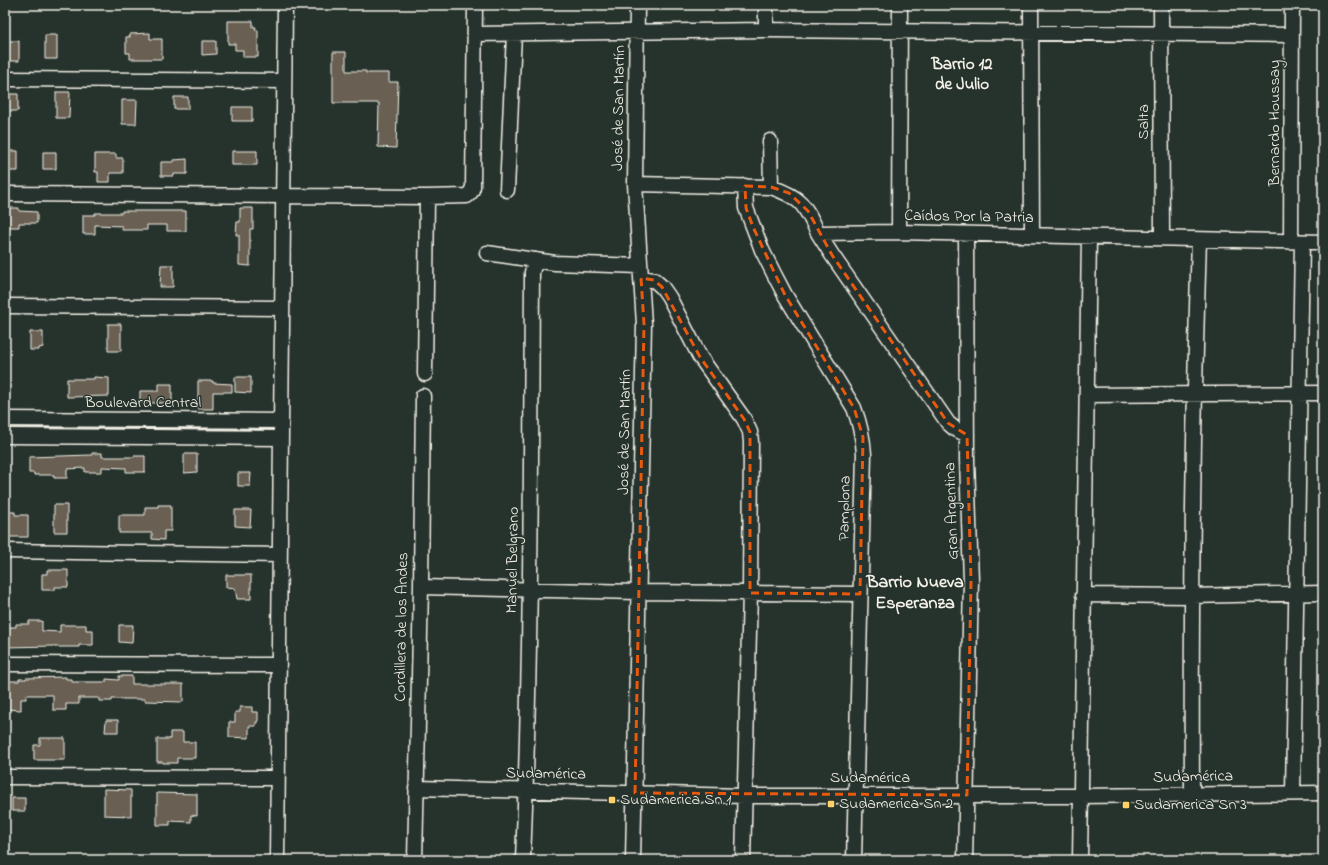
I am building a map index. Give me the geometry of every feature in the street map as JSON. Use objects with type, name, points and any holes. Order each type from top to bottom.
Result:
[{"type":"street","points":[[277,860],[285,5]]},
{"type":"street","points":[[5,194],[467,196],[473,187],[475,5]]},
{"type":"street","name":"José de San Martín","points":[[634,860],[644,324],[635,184],[637,5]]},
{"type":"street","points":[[766,5],[766,30]]},
{"type":"street","points":[[899,232],[900,5]]},
{"type":"street","points":[[1031,5],[1032,235]]},
{"type":"street","name":"Salta","points":[[1161,5],[1162,238]]},
{"type":"street","name":"Bernardo Houssay","points":[[1292,5],[1299,393],[1293,793]]},
{"type":"street","points":[[475,34],[766,30],[1292,35]]},
{"type":"street","points":[[507,190],[514,34]]},
{"type":"street","points":[[5,79],[284,81]]},
{"type":"street","points":[[770,141],[771,187]]},
{"type":"street","points":[[635,184],[771,187],[789,193],[808,211],[818,232],[832,255],[948,423],[955,429],[968,435]]},
{"type":"street","name":"Pamplona","points":[[745,186],[746,208],[762,250],[785,295],[854,408],[860,423],[863,437],[864,454],[854,860]]},
{"type":"street","points":[[425,374],[427,197]]},
{"type":"street","name":"Caídos Por la Patria","points":[[818,232],[899,232],[1323,242]]},
{"type":"street","name":"Gran Argentina","points":[[965,860],[971,581],[967,459],[966,234]]},
{"type":"street","points":[[1080,860],[1089,237]]},
{"type":"street","points":[[1192,794],[1191,596],[1194,394],[1199,240]]},
{"type":"street","points":[[487,254],[641,272],[654,280],[662,287],[669,297],[700,356],[744,419],[750,432],[750,593],[743,860]]},
{"type":"street","name":"Manuel Belgrano","points":[[524,860],[530,590],[532,272],[536,260]]},
{"type":"street","points":[[5,306],[282,308]]},
{"type":"street","points":[[1087,395],[1323,393]]},
{"type":"street","name":"Cordillera de los Andes","points":[[415,860],[423,396]]},
{"type":"street","name":"Boulevard Central","points":[[5,419],[281,421]]},
{"type":"street","points":[[5,436],[281,438]]},
{"type":"street","points":[[5,551],[280,555]]},
{"type":"street","points":[[420,587],[638,592],[860,594]]},
{"type":"street","points":[[1083,595],[1191,596],[1323,593]]},
{"type":"street","points":[[5,664],[279,665]]},
{"type":"street","points":[[5,776],[278,778]]},
{"type":"street","name":"Sudamérica","points":[[416,788],[744,796],[1081,796],[1323,793]]},
{"type":"highlighted area","points":[[745,186],[771,187],[789,193],[808,211],[832,255],[948,423],[967,435],[971,581],[967,795],[635,793],[644,324],[641,278],[654,280],[662,287],[700,357],[744,419],[750,432],[750,593],[860,594],[863,437],[854,408],[785,295],[753,227],[746,208]]},
{"type":"green space","points":[[5,425],[253,427],[255,430],[5,430]]},
{"type":"building","points":[[228,21],[253,21],[253,27],[256,27],[255,30],[258,30],[258,57],[243,57],[243,50],[235,50],[235,44],[228,44]]},
{"type":"building","points":[[150,33],[150,39],[162,39],[162,59],[130,59],[130,53],[126,53],[126,37],[130,37],[130,34]]},
{"type":"building","points":[[45,35],[57,35],[57,59],[45,59]]},
{"type":"building","points":[[5,41],[19,41],[19,61],[5,61]]},
{"type":"building","points":[[202,41],[216,41],[216,54],[202,55]]},
{"type":"building","points":[[333,52],[346,52],[346,71],[389,73],[389,82],[398,82],[396,148],[378,147],[379,103],[333,103]]},
{"type":"building","points":[[56,92],[70,92],[69,118],[56,118]]},
{"type":"building","points":[[5,94],[18,94],[18,111],[5,111]]},
{"type":"building","points":[[174,97],[188,97],[188,109],[174,109]]},
{"type":"building","points":[[122,100],[137,100],[136,124],[122,124]]},
{"type":"building","points":[[232,107],[252,107],[252,121],[232,121]]},
{"type":"building","points":[[5,151],[18,151],[18,171],[5,171]]},
{"type":"building","points":[[232,151],[257,151],[257,165],[232,165]]},
{"type":"building","points":[[43,152],[56,152],[56,169],[43,169]]},
{"type":"building","points":[[95,154],[116,154],[116,158],[123,158],[123,173],[110,173],[110,182],[98,182],[98,172],[95,172]]},
{"type":"building","points":[[187,159],[187,174],[161,176],[161,162],[174,162],[174,160]]},
{"type":"building","points":[[6,208],[19,208],[19,211],[37,212],[37,223],[19,223],[19,227],[5,227]]},
{"type":"building","points":[[240,208],[253,208],[253,229],[250,229],[250,266],[239,265],[239,235],[236,235],[237,222],[240,222]]},
{"type":"building","points":[[122,211],[186,211],[186,231],[167,231],[167,225],[147,225],[147,230],[122,230],[122,226],[95,225],[95,234],[83,234],[83,215],[95,215],[95,213],[122,213]]},
{"type":"building","points":[[161,265],[173,265],[173,287],[160,287]]},
{"type":"building","points":[[108,324],[121,324],[121,351],[108,351]]},
{"type":"building","points":[[30,332],[43,332],[43,347],[39,348],[39,350],[30,350]]},
{"type":"building","points":[[94,377],[109,378],[109,396],[67,397],[67,379],[94,379]]},
{"type":"building","points":[[235,377],[251,377],[251,393],[235,392]]},
{"type":"building","points":[[198,381],[213,381],[213,383],[232,384],[232,392],[213,392],[213,409],[198,409]]},
{"type":"building","points":[[159,384],[172,384],[172,403],[140,403],[140,391],[159,391]]},
{"type":"building","points":[[92,453],[102,453],[102,457],[145,456],[145,472],[126,472],[126,468],[102,467],[102,472],[85,472],[85,468],[67,469],[67,478],[54,478],[54,475],[34,475],[34,473],[29,473],[29,457],[92,455]]},
{"type":"building","points":[[184,454],[197,454],[197,472],[184,473]]},
{"type":"building","points":[[238,473],[251,473],[250,486],[238,486]]},
{"type":"building","points":[[54,505],[67,505],[67,532],[54,532]]},
{"type":"building","points":[[158,505],[171,505],[171,531],[164,531],[164,540],[152,539],[152,533],[119,533],[119,515],[145,515],[145,507],[158,507]]},
{"type":"building","points":[[235,510],[251,510],[250,527],[235,526]]},
{"type":"building","points":[[5,512],[15,512],[15,515],[28,515],[28,537],[5,537]]},
{"type":"building","points":[[47,570],[68,570],[68,587],[55,587],[55,590],[42,590],[42,574],[47,574]]},
{"type":"building","points":[[226,575],[251,575],[251,599],[237,599],[235,588],[226,587]]},
{"type":"building","points":[[29,621],[42,621],[42,631],[60,632],[60,625],[86,625],[86,630],[93,630],[93,645],[79,645],[79,647],[5,647],[5,627],[16,627],[16,624],[29,624]]},
{"type":"building","points":[[119,625],[133,625],[132,643],[119,642]]},
{"type":"building","points":[[119,676],[132,676],[132,684],[183,684],[183,702],[145,701],[145,699],[112,699],[112,701],[99,701],[99,698],[79,698],[79,704],[66,704],[66,710],[53,710],[53,695],[26,695],[26,699],[21,699],[21,710],[5,709],[5,687],[8,687],[8,681],[19,681],[19,679],[26,678],[66,677],[66,679],[72,679],[72,682],[106,682],[106,679],[119,680]]},
{"type":"building","points":[[240,707],[252,707],[252,712],[258,712],[258,722],[256,722],[256,726],[249,726],[249,738],[229,737],[229,722],[235,722],[235,712],[240,712]]},
{"type":"building","points":[[106,720],[118,720],[118,732],[105,732]]},
{"type":"building","points":[[170,732],[183,732],[183,742],[195,742],[195,758],[177,758],[177,763],[157,762],[157,739],[170,739]]},
{"type":"building","points":[[40,738],[65,738],[65,760],[34,760],[34,745],[40,745]]},
{"type":"building","points":[[104,789],[131,790],[131,816],[104,815]]},
{"type":"building","points":[[157,793],[197,794],[197,816],[191,815],[191,822],[170,821],[170,825],[157,825]]},
{"type":"building","points":[[12,798],[25,798],[25,811],[12,811]]},
{"type":"place","name":"Sudamerica Sn 1","points":[[612,800]]},
{"type":"place","name":"Sudamerica Sn 2","points":[[831,804]]},
{"type":"place","name":"Sudamerica Sn 3","points":[[1126,805]]},
{"type":"district","name":"Barrio 12 de Julio","points":[[962,74]]},
{"type":"district","name":"Barrio Nueva Esperanza","points":[[915,593]]}]
